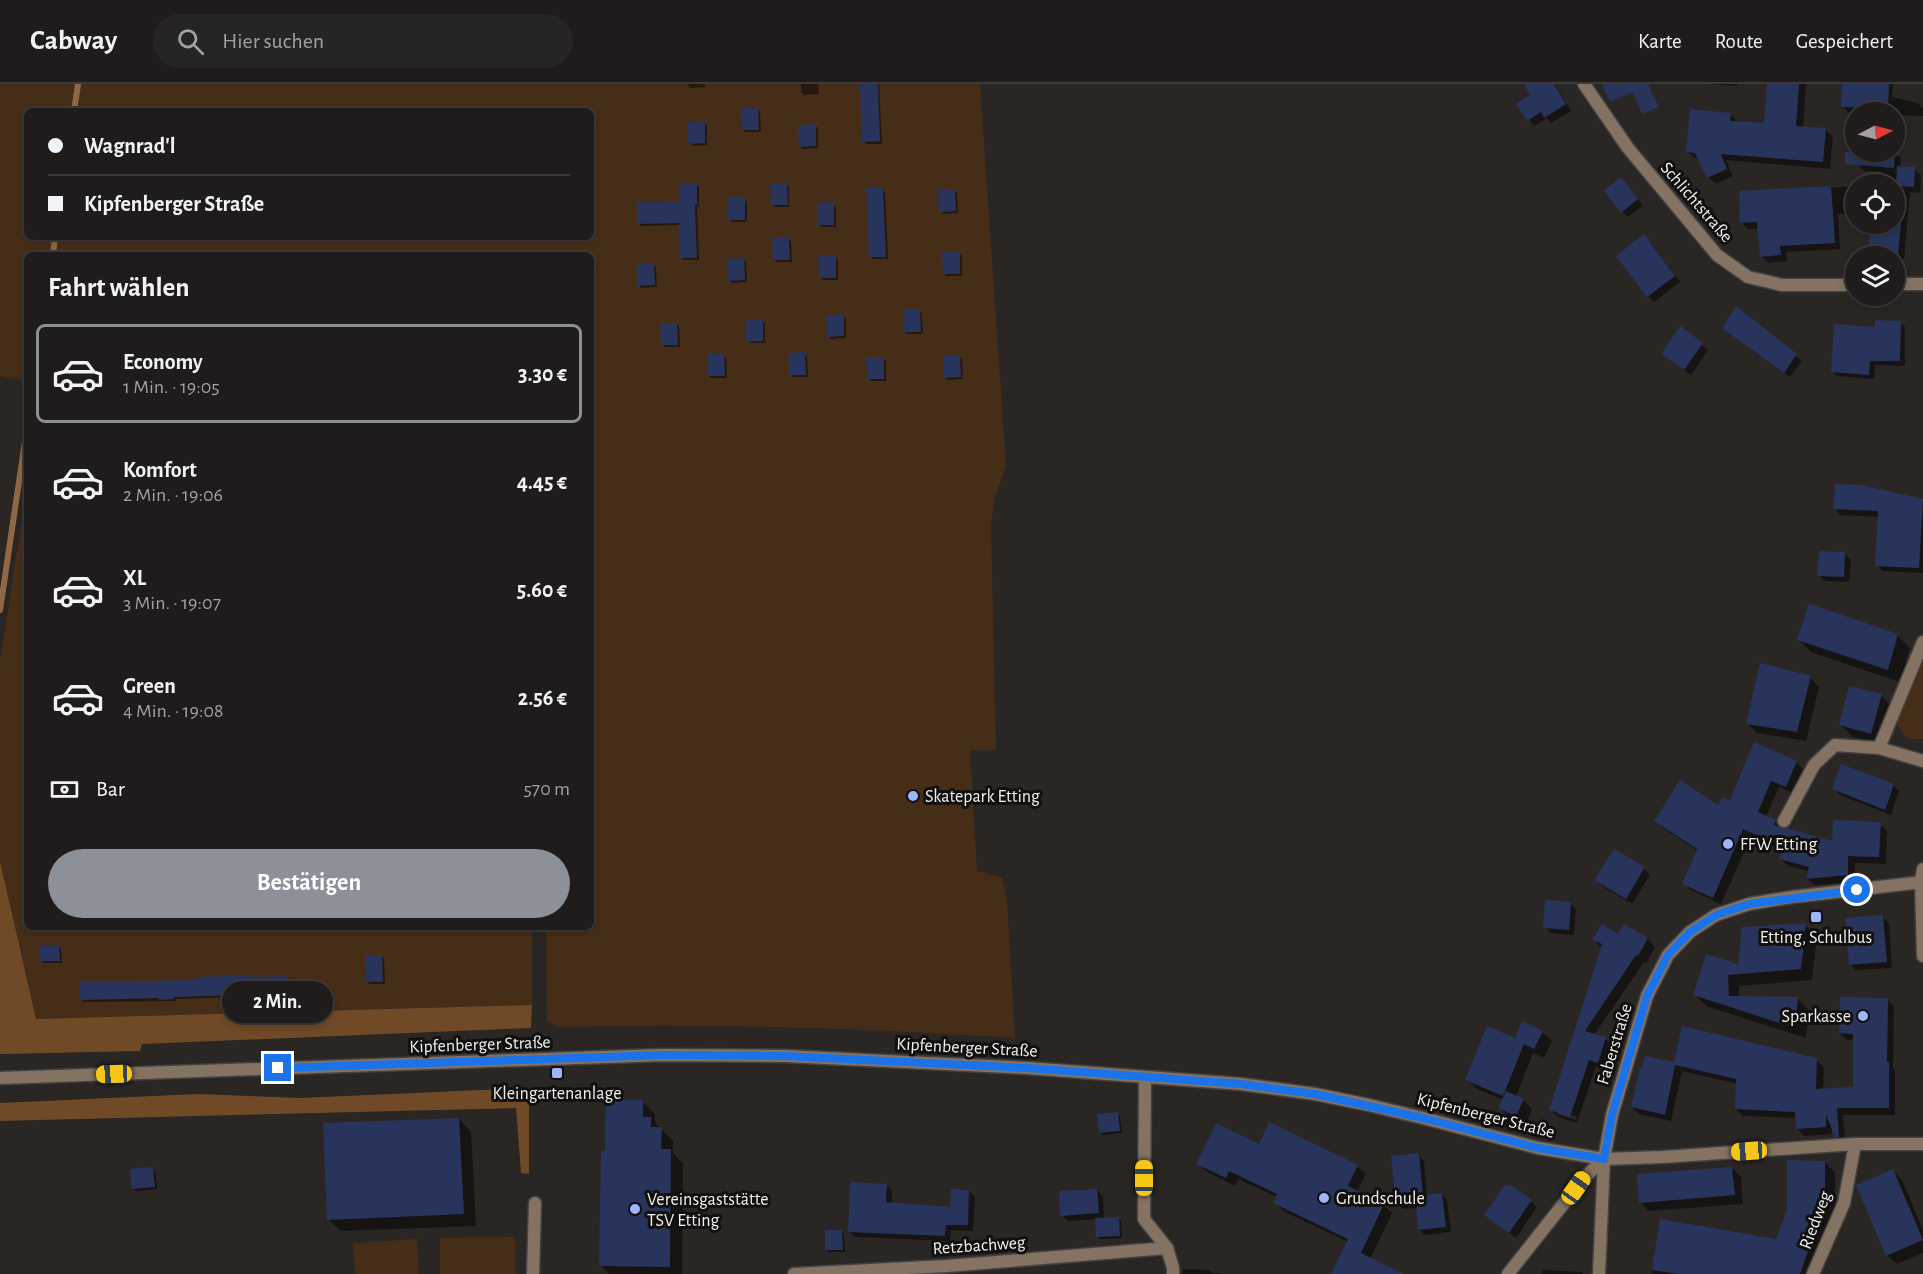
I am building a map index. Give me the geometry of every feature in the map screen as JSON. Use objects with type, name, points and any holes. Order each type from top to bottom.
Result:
[{"type":"street","name":"Schlichtstraße","points":[[1584,84],[1628,148],[1717,255],[1748,277],[1782,285],[1845,285]]},
{"type":"street","points":[[1905,284],[1923,284]]},
{"type":"street","points":[[1879,748],[1923,642]]},
{"type":"street","points":[[1784,821],[1814,765],[1835,745],[1879,748],[1923,761]]},
{"type":"street","points":[[1922,878],[1923,956]]},
{"type":"street","name":"Faberstraße","points":[[1599,1274],[1604,1159],[1612,1115],[1647,996],[1668,955],[1690,932],[1716,915],[1749,904],[1922,878]]},
{"type":"street","name":"Kipfenberger Straße","points":[[0,1078],[663,1055],[785,1056],[1028,1068],[1241,1084],[1315,1094],[1427,1119],[1538,1148],[1604,1159],[1855,1144],[1923,1144]]},
{"type":"street","points":[[1145,1078],[1144,1219],[1167,1248],[1173,1274]]},
{"type":"street","name":"Riedweg","points":[[1814,1274],[1844,1203],[1855,1144]]},
{"type":"street","points":[[1508,1274],[1584,1178],[1604,1159]]},
{"type":"street","points":[[533,1274],[535,1203]]},
{"type":"street","name":"Retzbachweg","points":[[794,1274],[947,1266],[1167,1248]]},
{"type":"shaded area","points":[[0,84],[980,84],[1006,466],[995,497],[991,526],[996,750],[970,750],[977,871],[1002,878],[1007,900],[1015,1038],[787,1027],[558,1027],[547,1021],[546,930],[594,930],[594,252],[24,252],[24,380],[0,376]]},
{"type":"shaded area","points":[[24,506],[24,930],[532,930],[532,1005],[36,1019],[0,861],[0,661]]},
{"type":"shaded area","points":[[1923,654],[1923,739],[1908,739],[1897,725]]},
{"type":"shaded area","points":[[0,861],[36,1019],[532,1005],[531,1028],[142,1044],[140,1051],[0,1054]]},
{"type":"shaded area","points":[[529,1088],[529,1174],[521,1173],[516,1108],[0,1121],[0,1103],[198,1094],[301,1098]]},
{"type":"shaded area","points":[[515,1237],[515,1274],[440,1274],[440,1238]]},
{"type":"shaded area","points":[[417,1239],[419,1274],[355,1274],[353,1243]]},
{"type":"building","points":[[860,84],[878,84],[880,141],[862,142]]},
{"type":"building","points":[[1524,84],[1554,84],[1566,104],[1544,118],[1541,112],[1527,121],[1516,104],[1530,95]]},
{"type":"building","points":[[1602,84],[1649,84],[1659,107],[1642,114],[1633,92],[1610,102]]},
{"type":"building","points":[[1767,84],[1799,84],[1796,126],[1826,128],[1823,162],[1721,154],[1727,169],[1707,178],[1695,153],[1686,152],[1690,109],[1731,113],[1730,121],[1764,123]]},
{"type":"building","points":[[1842,84],[1889,84],[1888,102],[1845,102],[1845,107],[1841,107]]},
{"type":"building","points":[[741,108],[758,108],[759,130],[742,130]]},
{"type":"building","points":[[705,121],[705,143],[688,144],[688,122]]},
{"type":"building","points":[[816,124],[816,146],[799,147],[798,125]]},
{"type":"building","points":[[1845,162],[1894,162],[1894,168],[1845,164]]},
{"type":"building","points":[[1897,166],[1915,167],[1914,187],[1905,186],[1905,174],[1897,174]]},
{"type":"building","points":[[1621,177],[1638,199],[1621,213],[1604,191]]},
{"type":"building","points":[[679,183],[697,183],[697,205],[695,205],[697,258],[680,258],[679,223],[637,224],[637,202],[680,201]]},
{"type":"building","points":[[770,183],[787,183],[788,205],[771,205]]},
{"type":"building","points":[[1831,186],[1835,243],[1780,246],[1781,255],[1760,257],[1757,222],[1740,223],[1739,191]]},
{"type":"building","points":[[866,188],[883,188],[886,257],[869,257]]},
{"type":"building","points":[[955,189],[956,211],[939,212],[938,190]]},
{"type":"building","points":[[727,198],[745,198],[745,220],[728,220]]},
{"type":"building","points":[[834,202],[834,225],[817,225],[817,203]]},
{"type":"building","points":[[1644,234],[1675,276],[1647,297],[1616,256]]},
{"type":"building","points":[[1870,234],[1900,234],[1899,246],[1868,246]]},
{"type":"building","points":[[772,238],[789,238],[790,260],[773,260]]},
{"type":"building","points":[[942,252],[960,252],[960,274],[943,274]]},
{"type":"building","points":[[818,256],[836,256],[836,278],[819,278]]},
{"type":"building","points":[[744,258],[745,280],[728,281],[727,259]]},
{"type":"building","points":[[654,263],[655,285],[637,286],[637,264]]},
{"type":"building","points":[[1736,306],[1797,354],[1784,373],[1722,328]]},
{"type":"building","points":[[903,310],[920,310],[921,332],[903,332]]},
{"type":"building","points":[[844,314],[844,336],[827,337],[826,315]]},
{"type":"building","points":[[746,319],[763,319],[763,341],[746,342]]},
{"type":"building","points":[[1875,320],[1901,321],[1900,361],[1870,361],[1869,375],[1831,372],[1834,324],[1875,327]]},
{"type":"building","points":[[660,323],[677,323],[678,345],[661,345]]},
{"type":"building","points":[[1680,326],[1703,343],[1684,370],[1661,354]]},
{"type":"building","points":[[805,352],[806,375],[789,375],[789,353]]},
{"type":"building","points":[[707,354],[724,354],[725,376],[707,376]]},
{"type":"building","points":[[960,355],[961,377],[944,378],[943,356]]},
{"type":"building","points":[[866,357],[884,357],[884,379],[867,379]]},
{"type":"building","points":[[1835,484],[1861,485],[1923,499],[1919,568],[1875,566],[1878,511],[1833,509]]},
{"type":"building","points":[[1819,551],[1845,552],[1844,577],[1817,576]]},
{"type":"building","points":[[1809,604],[1898,634],[1888,670],[1797,640]]},
{"type":"building","points":[[1760,663],[1811,676],[1797,732],[1746,724]]},
{"type":"building","points":[[1849,686],[1882,694],[1871,734],[1839,725]]},
{"type":"building","points":[[1754,742],[1797,761],[1786,787],[1771,781],[1758,812],[1776,820],[1774,825],[1781,828],[1832,841],[1833,820],[1881,822],[1879,857],[1848,856],[1848,875],[1806,879],[1809,867],[1779,859],[1783,847],[1743,829],[1713,898],[1682,884],[1697,849],[1654,821],[1680,780],[1718,805],[1722,797],[1730,800]]},
{"type":"building","points":[[1841,764],[1894,784],[1885,810],[1832,789]]},
{"type":"building","points":[[1614,849],[1645,867],[1626,899],[1594,880]]},
{"type":"building","points":[[1545,900],[1571,902],[1569,930],[1543,928]]},
{"type":"building","points":[[1883,915],[1887,962],[1849,965],[1845,918]]},
{"type":"building","points":[[1806,923],[1801,969],[1728,975],[1729,996],[1798,997],[1795,1028],[1693,995],[1706,954],[1738,964],[1742,927]]},
{"type":"building","points":[[1602,924],[1618,934],[1624,924],[1648,938],[1638,956],[1636,955],[1585,1031],[1606,1037],[1598,1063],[1589,1060],[1570,1117],[1549,1110],[1602,944],[1592,940]]},
{"type":"building","points":[[40,946],[59,946],[60,961],[40,961]]},
{"type":"building","points":[[365,955],[382,955],[383,982],[366,982]]},
{"type":"building","points":[[251,975],[251,977],[288,976],[289,995],[174,997],[174,999],[159,1000],[159,998],[80,1000],[79,982],[196,980],[196,977]]},
{"type":"building","points":[[1840,997],[1888,998],[1889,1108],[1837,1108],[1839,1137],[1835,1137],[1826,1115],[1826,1127],[1796,1129],[1795,1112],[1735,1109],[1736,1079],[1675,1065],[1665,1115],[1631,1107],[1640,1067],[1642,1068],[1645,1056],[1674,1062],[1682,1026],[1817,1058],[1816,1089],[1853,1087],[1853,1034],[1839,1033]]},
{"type":"building","points":[[1522,1021],[1543,1031],[1534,1049],[1524,1044],[1503,1096],[1465,1080],[1487,1026],[1515,1038]]},
{"type":"building","points":[[1506,1091],[1524,1099],[1516,1116],[1498,1108]]},
{"type":"building","name":"Vereinsgaststätte TSV Etting","points":[[606,1099],[643,1100],[643,1117],[651,1117],[651,1127],[662,1127],[661,1149],[671,1149],[670,1267],[599,1266],[601,1151],[605,1151]]},
{"type":"building","points":[[1118,1112],[1120,1131],[1099,1133],[1097,1114]]},
{"type":"building","points":[[459,1118],[464,1214],[327,1220],[323,1123]]},
{"type":"building","name":"Grundschule","points":[[1269,1122],[1358,1165],[1348,1186],[1384,1204],[1361,1253],[1404,1274],[1331,1274],[1348,1239],[1273,1203],[1277,1194],[1229,1171],[1226,1178],[1196,1164],[1216,1123],[1259,1144]]},
{"type":"building","points":[[1419,1153],[1423,1195],[1442,1193],[1446,1227],[1418,1230],[1416,1202],[1396,1204],[1391,1156]]},
{"type":"building","points":[[1787,1160],[1825,1161],[1825,1211],[1822,1211],[1800,1274],[1678,1274],[1652,1270],[1660,1219],[1776,1239],[1787,1210]]},
{"type":"building","points":[[153,1167],[155,1187],[132,1189],[130,1169]]},
{"type":"building","points":[[1732,1167],[1735,1195],[1639,1203],[1637,1174]]},
{"type":"building","points":[[1893,1169],[1923,1240],[1886,1256],[1856,1185]]},
{"type":"building","points":[[850,1182],[887,1184],[886,1202],[950,1207],[951,1189],[969,1190],[968,1225],[946,1225],[945,1236],[848,1232]]},
{"type":"building","points":[[1511,1185],[1532,1200],[1509,1233],[1484,1215],[1504,1186]]},
{"type":"building","points":[[1097,1189],[1099,1213],[1060,1216],[1059,1191]]},
{"type":"building","points":[[1119,1217],[1120,1236],[1096,1237],[1095,1218]]},
{"type":"building","points":[[825,1230],[842,1230],[843,1250],[825,1250]]},
{"type":"waterway","points":[[74,108],[78,84]]},
{"type":"waterway","points":[[53,252],[55,240]]},
{"type":"waterway","points":[[0,610],[24,448]]},
{"type":"place","name":"Skatepark Etting","points":[[913,796]]},
{"type":"place","name":"FFW Etting","points":[[1728,844]]},
{"type":"place","name":"Etting, Schulbus","points":[[1816,917]]},
{"type":"place","name":"Sparkasse","points":[[1863,1016]]},
{"type":"place","name":"Kleingartenanlage","points":[[557,1073]]},
{"type":"place","name":"Grundschule","points":[[1324,1198]]},
{"type":"place","name":"Vereinsgaststätte TSV Etting","points":[[635,1209]]},
{"type":"route","points":[[278,1068],[663,1055],[785,1056],[1028,1068],[1241,1084],[1315,1094],[1427,1119],[1538,1148],[1604,1159],[1612,1115],[1647,996],[1668,955],[1690,932],[1716,915],[1749,904],[1857,890]]}]
